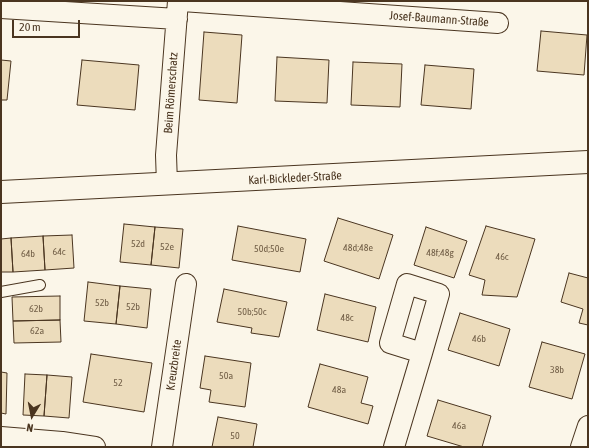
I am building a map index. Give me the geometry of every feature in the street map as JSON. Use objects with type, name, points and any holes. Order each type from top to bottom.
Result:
[{"type":"street","name":"Beim Römerschatz","points":[[168,184],[166,156],[179,7]]},
{"type":"street","name":"Josef-Baumann-Straße","points":[[1,8],[381,8],[498,23]]},
{"type":"street","name":"Karl-Bickleder-Straße","points":[[1,192],[588,162]]},
{"type":"street","name":"Kreuzbreite","points":[[162,447],[186,284]]},
{"type":"street","points":[[394,447],[422,353]]},
{"type":"street","points":[[581,447],[588,426]]},
{"type":"street","points":[[1,438],[62,442],[95,447]]},
{"type":"lane","points":[[1,292],[40,285]]},
{"type":"building","points":[[541,31],[587,35],[584,75],[537,71]]},
{"type":"building","points":[[204,32],[242,35],[237,103],[199,100]]},
{"type":"building","points":[[277,57],[329,60],[327,103],[275,101]]},
{"type":"building","points":[[1,60],[11,61],[7,100],[1,100]]},
{"type":"building","points":[[82,60],[139,65],[135,110],[77,105]]},
{"type":"building","points":[[353,62],[402,64],[400,107],[351,105]]},
{"type":"building","points":[[425,65],[474,69],[471,109],[421,105]]},
{"type":"building","points":[[338,218],[393,235],[379,279],[324,261]]},
{"type":"building","points":[[124,224],[155,227],[151,265],[120,262]]},
{"type":"building","points":[[238,226],[306,239],[300,272],[232,260]]},
{"type":"building","points":[[486,226],[535,239],[517,297],[482,295],[485,280],[469,275]]},
{"type":"building","points":[[155,227],[183,229],[179,268],[151,265]]},
{"type":"building","points":[[426,227],[467,241],[454,278],[414,265]]},
{"type":"building","points":[[72,235],[74,268],[45,270],[43,236]]},
{"type":"building","points":[[43,236],[45,270],[13,272],[11,238]]},
{"type":"building","points":[[11,238],[13,272],[1,272],[1,239]]},
{"type":"building","points":[[569,273],[588,278],[588,325],[579,323],[583,309],[561,302]]},
{"type":"building","points":[[88,282],[120,286],[116,324],[84,321]]},
{"type":"building","points":[[120,286],[151,289],[147,328],[116,324]]},
{"type":"building","points":[[224,289],[287,302],[279,337],[251,333],[252,328],[217,322]]},
{"type":"building","points":[[325,294],[376,307],[368,342],[317,330]]},
{"type":"building","points":[[60,296],[60,320],[13,321],[12,297]]},
{"type":"building","points":[[460,313],[510,329],[499,366],[448,350]]},
{"type":"building","points":[[60,320],[61,342],[14,343],[13,321]]},
{"type":"building","points":[[542,342],[585,354],[572,399],[529,387]]},
{"type":"building","points":[[91,354],[152,363],[144,412],[83,402]]},
{"type":"building","points":[[205,356],[251,363],[245,407],[209,402],[211,390],[200,388]]},
{"type":"building","points":[[320,364],[368,377],[361,403],[373,406],[368,424],[308,407]]},
{"type":"building","points":[[1,372],[7,373],[6,414],[1,413]]},
{"type":"building","points":[[25,374],[47,375],[44,416],[23,415]]},
{"type":"building","points":[[47,375],[72,377],[69,418],[44,416]]},
{"type":"building","points":[[438,400],[491,416],[482,447],[464,447],[427,436]]},
{"type":"building","points":[[218,417],[257,424],[253,447],[212,447]]}]
